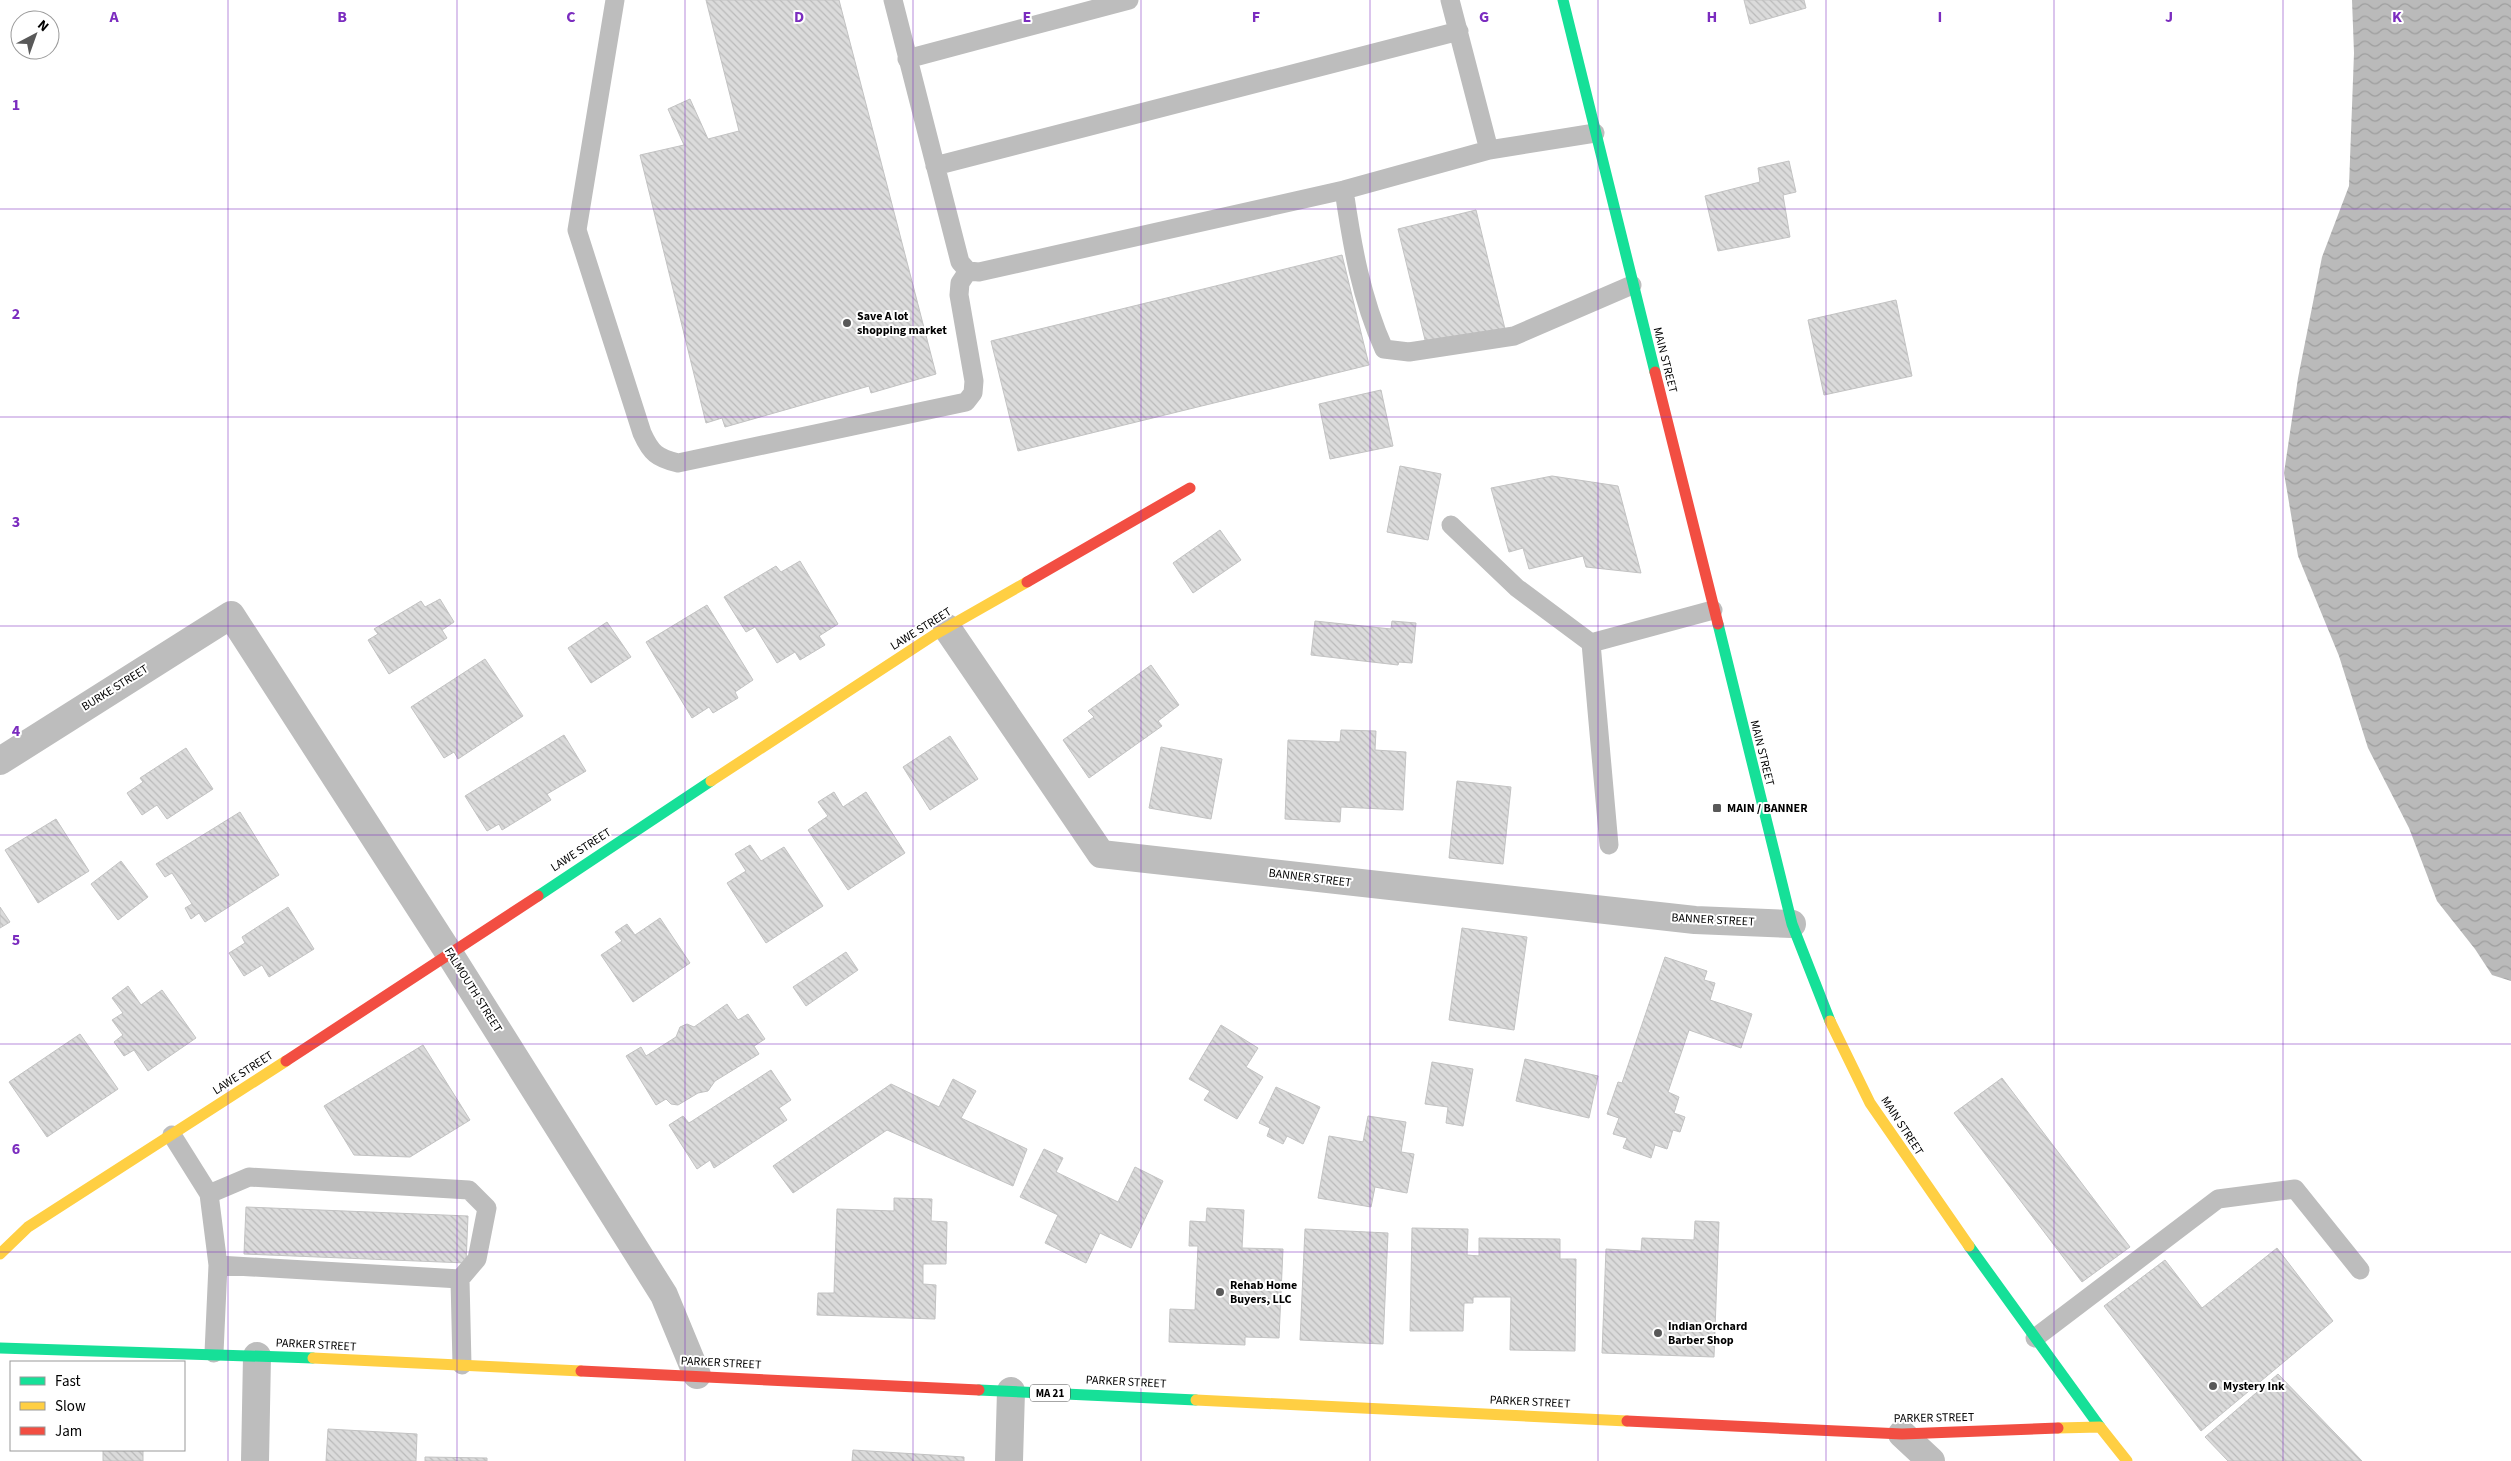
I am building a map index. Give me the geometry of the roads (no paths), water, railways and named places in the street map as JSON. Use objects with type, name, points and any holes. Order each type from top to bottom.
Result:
[{"type":"main road","name":"MAIN STREET","points":[[1563,0],[1632,285],[1792,924],[1832,1027],[1870,1103],[1908,1160],[2035,1338],[2127,1461]]},
{"type":"main road","name":"LAWE STREET","points":[[0,1254],[28,1226],[172,1135],[947,628],[1190,488]]},
{"type":"main road","name":"PARKER STREET","points":[[0,1348],[214,1353],[1902,1434],[2100,1427]]},
{"type":"street","name":"BURKE STREET","points":[[0,760],[231,615]]},
{"type":"street","name":"FALMOUTH STREET","points":[[231,615],[449,953],[664,1295],[697,1375]]},
{"type":"street","name":"BANNER STREET","points":[[947,628],[1101,854],[1695,920],[1792,924]]},
{"type":"street","points":[[255,1461],[257,1356]]},
{"type":"street","points":[[1009,1461],[1011,1391]]},
{"type":"street","points":[[1901,1461],[1902,1434]]},
{"type":"street","points":[[1902,1434],[1931,1461]]},
{"type":"lane","points":[[615,0],[577,230],[642,433],[649,449],[662,460],[678,464],[966,402],[973,394],[974,381],[959,295],[960,283],[968,271]]},
{"type":"lane","points":[[894,0],[907,59],[960,262],[968,271],[979,272],[1344,190],[1489,150],[1595,133]]},
{"type":"lane","points":[[907,59],[1129,0]]},
{"type":"lane","points":[[1450,0],[1489,150]]},
{"type":"lane","points":[[935,166],[1459,31]]},
{"type":"lane","points":[[1344,190],[1354,257],[1370,317],[1384,349],[1409,352],[1514,336],[1632,285]]},
{"type":"lane","points":[[1451,525],[1517,588],[1591,643],[1609,845]]},
{"type":"lane","points":[[1591,643],[1713,610]]},
{"type":"lane","points":[[172,1135],[209,1194],[218,1265],[214,1353]]},
{"type":"lane","points":[[209,1194],[249,1177],[470,1190],[487,1208],[477,1259],[460,1279],[462,1365]]},
{"type":"lane","points":[[2035,1338],[2218,1199],[2295,1189],[2360,1270]]},
{"type":"lane","points":[[218,1265],[460,1279]]},
{"type":"water","points":[[2352,0],[2511,0],[2511,981],[2492,975],[2475,949],[2437,901],[2409,828],[2368,748],[2339,656],[2298,556],[2284,473],[2298,378],[2322,257],[2349,186],[2354,53]]},
{"type":"place","name":"Save A lot shopping market","points":[[847,323]]},
{"type":"place","name":"MAIN / BANNER","points":[[1717,808]]},
{"type":"place","name":"Rehab Home Buyers, LLC","points":[[1220,1292]]},
{"type":"place","name":"Indian Orchard Barber Shop","points":[[1658,1333]]},
{"type":"place","name":"Mystery Ink","points":[[2213,1386]]}]
